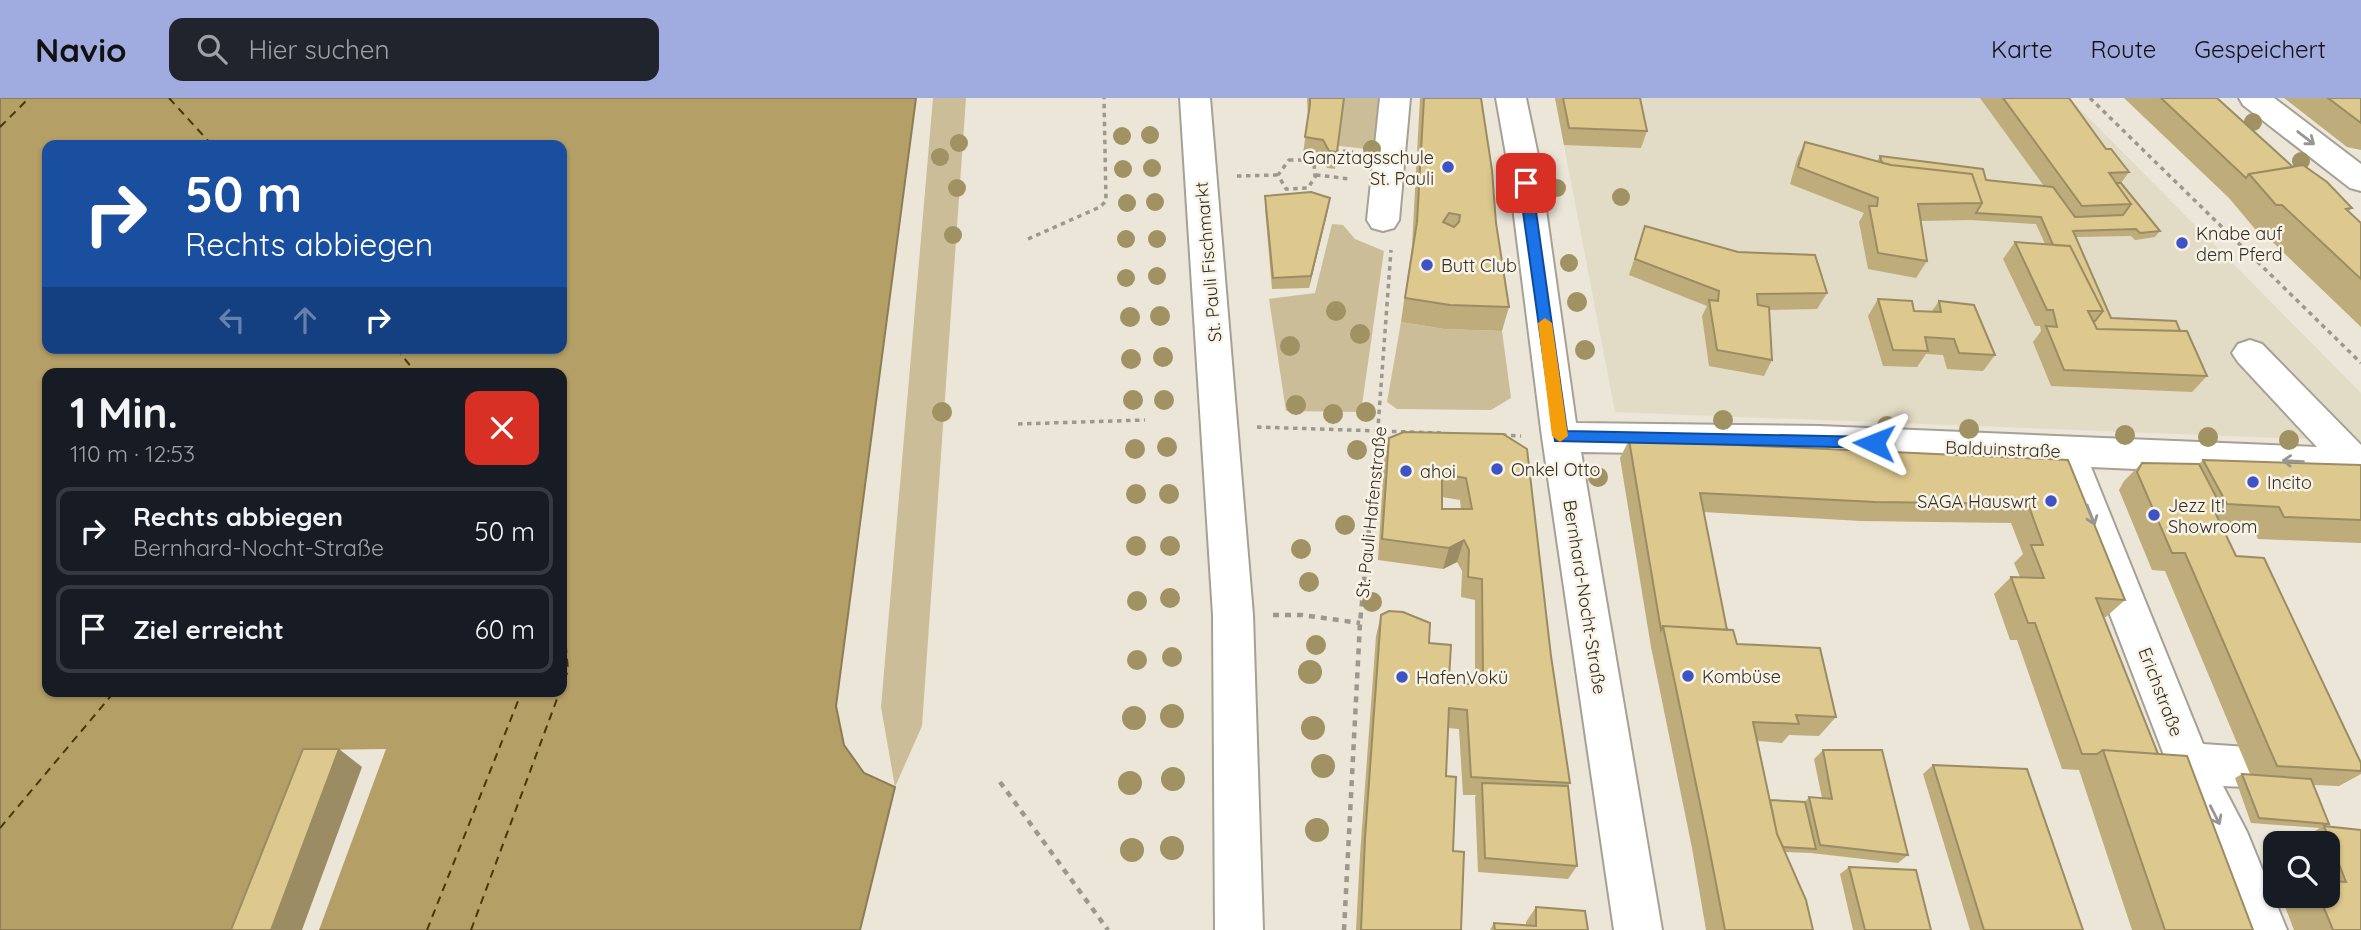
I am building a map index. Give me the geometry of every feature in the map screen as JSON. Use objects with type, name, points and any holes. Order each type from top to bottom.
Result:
[{"type":"street","name":"St. Pauli Fischmarkt","points":[[1195,98],[1233,615],[1239,930]]},
{"type":"street","points":[[1384,220],[1395,98]]},
{"type":"street","name":"Bernhard-Nocht-Straße","points":[[1511,98],[1532,227],[1560,437],[1638,930]]},
{"type":"street","points":[[2254,98],[2359,179]]},
{"type":"street","points":[[2250,353],[2358,464]]},
{"type":"street","name":"Balduinstraße","points":[[1560,437],[1819,441],[2358,464]]},
{"type":"street","name":"Erichstraße","points":[[2066,451],[2189,763],[2231,847],[2263,930]]},
{"type":"street","points":[[2189,763],[2247,767]]},
{"type":"path","points":[[1028,239],[1100,207],[1106,201],[1104,98]]},
{"type":"path","points":[[2090,98],[2361,363]]},
{"type":"path","points":[[1325,147],[1389,155]]},
{"type":"path","points":[[1304,159],[1314,163],[1315,175],[1313,183],[1301,190],[1286,189],[1278,175],[1289,160],[1304,159]]},
{"type":"path","points":[[1315,175],[1335,177]]},
{"type":"path","name":"St. Pauli Hafenstraße","points":[[1344,930],[1360,623],[1380,431],[1392,233],[1384,220]]},
{"type":"path","points":[[1018,424],[1145,420]]},
{"type":"path","points":[[1287,428],[1445,433]]},
{"type":"path","points":[[1302,615],[1360,623]]},
{"type":"path","points":[[1000,782],[1108,930]]},
{"type":"shaded area","points":[[0,98],[916,98],[836,706],[844,745],[864,773],[895,787],[860,930],[0,930]]},
{"type":"shaded area","points":[[933,98],[966,98],[922,726],[895,787],[881,707]]},
{"type":"shaded area","points":[[1328,98],[1382,98],[1377,150],[1339,146],[1328,139]]},
{"type":"shaded area","points":[[1555,98],[2069,98],[2361,393],[2361,441],[1615,412]]},
{"type":"shaded area","points":[[1332,224],[1343,225],[1355,239],[1384,251],[1361,412],[1286,411],[1269,299],[1315,293]]},
{"type":"shaded area","points":[[1401,322],[1444,329],[1502,331],[1511,398],[1491,410],[1397,409],[1387,402]]},
{"type":"pier","points":[[386,749],[319,930],[241,930],[314,750]]},
{"type":"building","points":[[1310,98],[1344,98],[1337,152],[1329,151],[1323,140],[1305,137]]},
{"type":"building","points":[[1424,98],[1481,98],[1509,307],[1450,305],[1405,298],[1417,222]],"holes":[[[1449,213],[1460,215],[1459,222],[1454,227],[1443,222]]]},
{"type":"building","points":[[1563,98],[1640,98],[1647,131],[1569,128]]},
{"type":"building","points":[[2003,98],[2069,98],[2106,149],[2111,149],[2129,172],[2109,173],[2131,204],[2082,206]]},
{"type":"building","points":[[2161,98],[2217,98],[2293,167],[2249,174],[2246,178]]},
{"type":"building","points":[[2328,98],[2361,98],[2361,123]]},
{"type":"building","points":[[1805,142],[1891,165],[1972,174],[1982,203],[1918,204],[1927,261],[1878,253],[1869,206],[1877,206],[1878,198],[1798,167]]},
{"type":"building","points":[[1880,156],[1983,169],[1986,180],[2053,187],[2075,217],[2123,215],[2131,204],[2116,183],[2121,183],[2160,231],[2073,231],[2111,318],[2176,321],[2180,331],[2097,329],[2093,321],[2103,311],[2070,246],[2053,245],[2041,217],[1976,213],[1982,203],[1972,174],[1891,165],[1882,163]]},
{"type":"building","points":[[2303,165],[2327,182],[2352,208],[2346,209],[2361,223],[2361,279],[2282,205],[2276,205],[2249,174]]},
{"type":"building","points":[[1311,192],[1330,198],[1311,276],[1273,278],[1265,196]]},
{"type":"building","points":[[1645,226],[1738,252],[1815,255],[1827,293],[1757,294],[1758,305],[1769,307],[1772,360],[1717,350],[1709,300],[1718,301],[1719,291],[1635,259]]},
{"type":"building","points":[[2015,242],[2070,246],[2103,311],[2088,311],[2097,329],[2187,331],[2207,376],[2064,370],[2046,326],[2057,327],[2053,310],[2047,310]]},
{"type":"building","points":[[1878,299],[1912,301],[1914,311],[1941,312],[1939,301],[1974,305],[1995,355],[1959,353],[1954,339],[1925,337],[1928,351],[1893,350]]},
{"type":"building","points":[[1404,432],[1503,434],[1527,449],[1551,656],[1570,783],[1471,777],[1467,710],[1449,708],[1446,776],[1456,777],[1453,851],[1464,852],[1461,930],[1361,930],[1381,615],[1389,611],[1403,612],[1430,623],[1429,643],[1451,645],[1449,679],[1468,684],[1483,677],[1482,579],[1468,577],[1469,550],[1464,540],[1449,548],[1382,539],[1389,438]],"holes":[[[1442,474],[1466,478],[1472,509],[1442,509]]]},
{"type":"building","points":[[1629,440],[2068,460],[2125,600],[2096,598],[2158,754],[2103,750],[2097,754],[2082,754],[2035,623],[2028,623],[2011,577],[2044,578],[2031,545],[2043,545],[2028,504],[1875,502],[1700,493],[1727,630],[1663,626],[1661,630]]},
{"type":"building","points":[[2203,460],[2361,465],[2361,520],[2284,517],[2279,507],[2227,504]]},
{"type":"building","points":[[2142,463],[2199,464],[2222,508],[2213,508],[2236,556],[2264,558],[2361,763],[2361,771],[2277,766],[2185,553],[2172,553],[2137,472]]},
{"type":"building","points":[[1663,626],[1733,630],[1737,644],[1820,648],[1836,717],[1796,715],[1799,724],[1753,722],[1777,834],[1806,900],[1813,930],[1725,930]]},
{"type":"building","points":[[303,749],[339,749],[271,930],[231,930]]},
{"type":"building","points":[[1823,750],[1882,750],[1908,855],[1820,845],[1809,797],[1832,799]]},
{"type":"building","points":[[2103,750],[2187,756],[2253,930],[2165,930]]},
{"type":"building","points":[[1933,765],[2027,769],[2083,930],[1984,930]]},
{"type":"building","points":[[2242,774],[2311,779],[2329,824],[2259,818]]},
{"type":"building","points":[[1482,783],[1568,786],[1577,866],[1485,858]]},
{"type":"building","points":[[1770,800],[1805,802],[1816,849],[1783,847],[1777,834]]},
{"type":"building","points":[[2324,826],[2361,830],[2361,930],[2333,930],[2324,908],[2340,908],[2340,882],[2346,882],[2340,867],[2340,831],[2326,831]]},
{"type":"building","points":[[1849,867],[1916,870],[1931,930],[1865,930]]},
{"type":"building","points":[[1536,907],[1585,911],[1588,930],[1495,930],[1494,923],[1536,926]]},
{"type":"ferry route","points":[[0,127],[29,98]]},
{"type":"ferry route","points":[[169,98],[207,140]]},
{"type":"ferry route","points":[[401,354],[412,368]]},
{"type":"ferry route","points":[[567,659],[567,673]]},
{"type":"ferry route","points":[[0,828],[110,697]]},
{"type":"ferry route","points":[[427,930],[520,697]]},
{"type":"ferry route","points":[[471,930],[558,697]]},
{"type":"slow traffic","points":[[1545,323],[1560,436]]},
{"type":"place","name":"Ganztagsschule St. Pauli","points":[[1448,167]]},
{"type":"place","name":"Knabe auf dem Pferd","points":[[2182,243]]},
{"type":"place","name":"Butt Club","points":[[1427,265]]},
{"type":"place","name":"Onkel Otto","points":[[1497,469]]},
{"type":"place","name":"ahoi","points":[[1406,471]]},
{"type":"place","name":"Incito","points":[[2253,482]]},
{"type":"place","name":"SAGA Hauswrt","points":[[2051,501]]},
{"type":"place","name":"Jezz It! Showroom","points":[[2154,515]]},
{"type":"place","name":"Kombüse","points":[[1688,676]]},
{"type":"place","name":"HafenVokü","points":[[1402,677]]},
{"type":"route","points":[[1526,183],[1560,437],[1874,443]]}]
